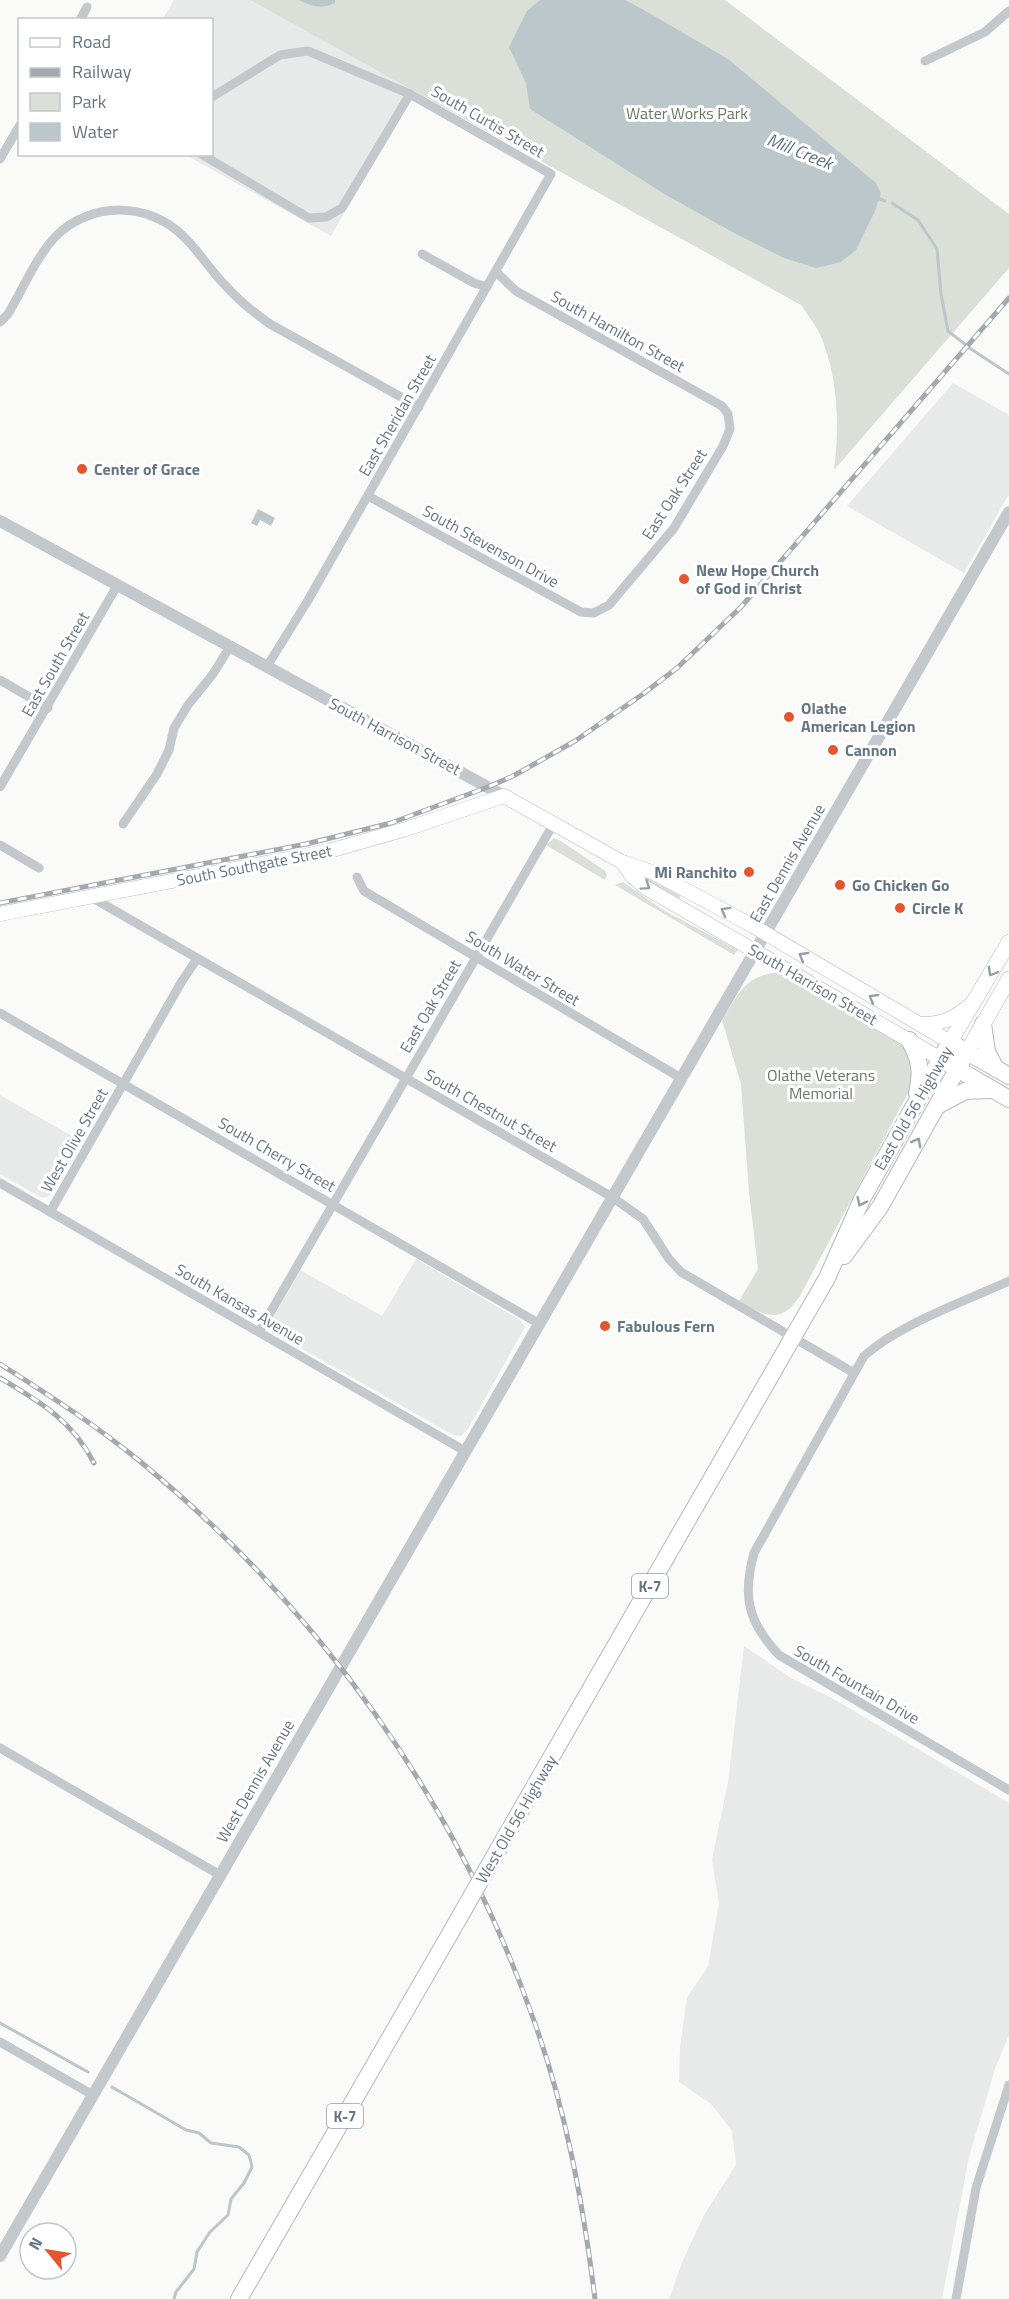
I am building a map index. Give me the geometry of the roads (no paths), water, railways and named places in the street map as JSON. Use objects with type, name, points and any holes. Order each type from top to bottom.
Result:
[{"type":"highway","points":[[983,1024],[987,1052],[1002,1072]]},
{"type":"highway","points":[[909,1040],[921,1066],[915,1104]]},
{"type":"highway","name":"South Harrison Street","points":[[950,1042],[1002,1072]]},
{"type":"highway","name":"East Old 56 Highway","points":[[793,1338],[827,1278],[862,1199],[950,1042]]},
{"type":"highway","name":"East Old 56 Highway","points":[[827,1278],[880,1208],[967,1052]]},
{"type":"highway","name":"South Harrison Street","points":[[941,1059],[1009,1099]]},
{"type":"highway","points":[[937,1106],[965,1091],[994,1090]]},
{"type":"highway","name":"West Old 56 Highway","points":[[238,2299],[793,1338]]},
{"type":"main road","name":"South Harrison Street","points":[[504,796],[622,862],[652,872],[766,934],[950,1042]]},
{"type":"main road","name":"South Southgate Street","points":[[0,914],[329,851],[406,829],[504,796]]},
{"type":"main road","name":"South Harrison Street","points":[[622,862],[633,877],[646,888],[941,1059]]},
{"type":"main road","name":"East Old 56 Highway","points":[[950,1042],[1009,942]]},
{"type":"main road","name":"East Old 56 Highway","points":[[967,1052],[1009,979]]},
{"type":"main road","points":[[919,1024],[947,1021],[974,1002]]},
{"type":"street","points":[[81,18],[87,7]]},
{"type":"street","points":[[926,62],[985,32],[1009,10]]},
{"type":"street","name":"South Curtis Street","points":[[213,96],[280,55],[308,51],[410,94],[551,174]]},
{"type":"street","name":"South Curtis Street","points":[[204,156],[309,218],[326,217],[342,208],[410,94]]},
{"type":"street","points":[[0,159],[18,128]]},
{"type":"street","name":"East Sheridan Street","points":[[266,668],[368,496],[551,174]]},
{"type":"street","points":[[0,322],[9,314],[46,249],[57,236],[70,225],[89,215],[116,209],[132,210],[163,220],[176,229],[224,284],[248,308],[270,324],[419,407]]},
{"type":"street","points":[[422,254],[474,283],[487,287]]},
{"type":"street","name":"South Hamilton Street","points":[[496,272],[516,291],[722,406],[728,414]]},
{"type":"street","name":"East Oak Street","points":[[602,609],[609,605],[674,528],[723,446],[730,429],[728,414]]},
{"type":"street","name":"South Stevenson Drive","points":[[368,496],[581,612],[594,613],[602,609]]},
{"type":"street","name":"East Dennis Avenue","points":[[538,1323],[1009,513]]},
{"type":"street","name":"South Harrison Street","points":[[0,521],[504,796]]},
{"type":"street","name":"East South Street","points":[[0,787],[117,586]]},
{"type":"street","points":[[123,824],[157,774],[169,750],[174,728],[229,648]]},
{"type":"street","points":[[0,680],[48,708]]},
{"type":"street","name":"East Oak Street","points":[[258,1332],[554,823]]},
{"type":"street","points":[[0,845],[39,868]]},
{"type":"street","name":"South Water Street","points":[[357,877],[364,891],[681,1078]]},
{"type":"street","name":"South Chestnut Street","points":[[91,897],[612,1197],[643,1219],[669,1259],[681,1272],[854,1373]]},
{"type":"street","name":"West Olive Street","points":[[50,1212],[197,959]]},
{"type":"street","name":"South Cherry Street","points":[[0,1013],[538,1323]]},
{"type":"street","name":"South Kansas Avenue","points":[[0,1183],[465,1451]]},
{"type":"street","name":"South Fountain Drive","points":[[1009,1281],[878,1343],[864,1356],[754,1553],[747,1588],[749,1605],[755,1623],[763,1638],[779,1655],[1009,1790]]},
{"type":"street","name":"West Dennis Avenue","points":[[0,2256],[538,1323]]},
{"type":"street","points":[[0,1748],[220,1875]]},
{"type":"street","points":[[0,2042],[93,2095]]},
{"type":"street","points":[[956,2299],[976,2188],[1009,2085]]},
{"type":"water","points":[[299,0],[335,0],[335,3],[317,6]]},
{"type":"water","points":[[540,0],[625,0],[728,59],[876,183],[881,193],[856,250],[841,262],[816,268],[784,258],[666,195],[530,109],[526,83],[509,47],[527,11]]},
{"type":"water","points":[[258,509],[275,518],[271,526],[260,520],[257,526],[251,523]]},
{"type":"waterway","name":"Mill Creek","points":[[875,197],[885,201]]},
{"type":"waterway","name":"Mill Creek","points":[[892,203],[918,220],[937,249],[941,294],[948,331],[1009,374]]},
{"type":"waterway","points":[[0,2023],[88,2072]]},
{"type":"waterway","points":[[112,2087],[186,2130],[199,2133],[211,2143],[239,2147],[249,2155],[252,2167],[244,2183],[231,2199],[228,2215],[210,2232],[197,2252],[194,2269],[176,2292],[174,2299]]},
{"type":"railway","points":[[0,903],[306,844],[391,823],[515,775],[575,741],[677,668],[741,607],[1009,298]]},
{"type":"railway","points":[[0,1364],[108,1436],[206,1520],[267,1581],[323,1646],[375,1714],[422,1786],[464,1860],[501,1938],[545,2052],[572,2157],[595,2299]]},
{"type":"railway","points":[[0,1378],[54,1413],[76,1435],[94,1463]]},
{"type":"place","name":"Center of Grace","points":[[82,469]]},
{"type":"place","name":"New Hope Church of God in Christ","points":[[684,579]]},
{"type":"place","name":"Olathe American Legion","points":[[789,717]]},
{"type":"place","name":"Cannon","points":[[833,750]]},
{"type":"place","name":"Mi Ranchito","points":[[749,872]]},
{"type":"place","name":"Go Chicken Go","points":[[840,885]]},
{"type":"place","name":"Circle K","points":[[900,908]]},
{"type":"place","name":"Fabulous Fern","points":[[605,1326]]},
{"type":"park label","name":"Water Works Park","points":[[687,113]]},
{"type":"park label","name":"Olathe Veterans Memorial","points":[[821,1084]]}]
